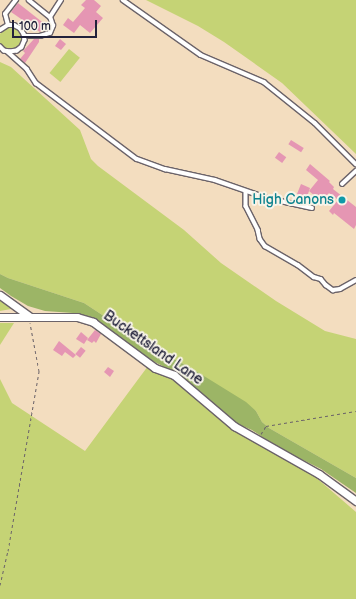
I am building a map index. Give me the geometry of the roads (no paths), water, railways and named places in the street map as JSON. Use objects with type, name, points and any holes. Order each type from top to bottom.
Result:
[{"type":"street","points":[[0,295],[29,316]]},
{"type":"street","name":"Buckettsland Lane","points":[[0,316],[77,317],[93,322],[155,368],[174,376],[234,426],[319,474],[356,501]]},
{"type":"lane","points":[[8,25],[5,14],[16,0]]},
{"type":"lane","points":[[24,36],[40,36],[50,33],[53,26],[50,17],[29,0]]},
{"type":"lane","points":[[50,17],[60,0]]},
{"type":"lane","points":[[123,0],[201,55],[264,82],[314,122],[356,164]]},
{"type":"lane","points":[[0,30],[8,25],[14,25],[20,28],[24,36],[22,47],[17,51],[0,49]]},
{"type":"lane","points":[[7,51],[27,69],[36,83],[137,158],[164,169],[215,180],[246,192],[312,208]]},
{"type":"lane","points":[[342,184],[356,171]]},
{"type":"lane","points":[[246,192],[246,206],[258,230],[260,239],[265,246],[298,265],[314,277],[321,279],[326,286],[333,290],[340,290],[356,280]]},
{"type":"place","name":"High Canons","points":[[342,200]]}]
